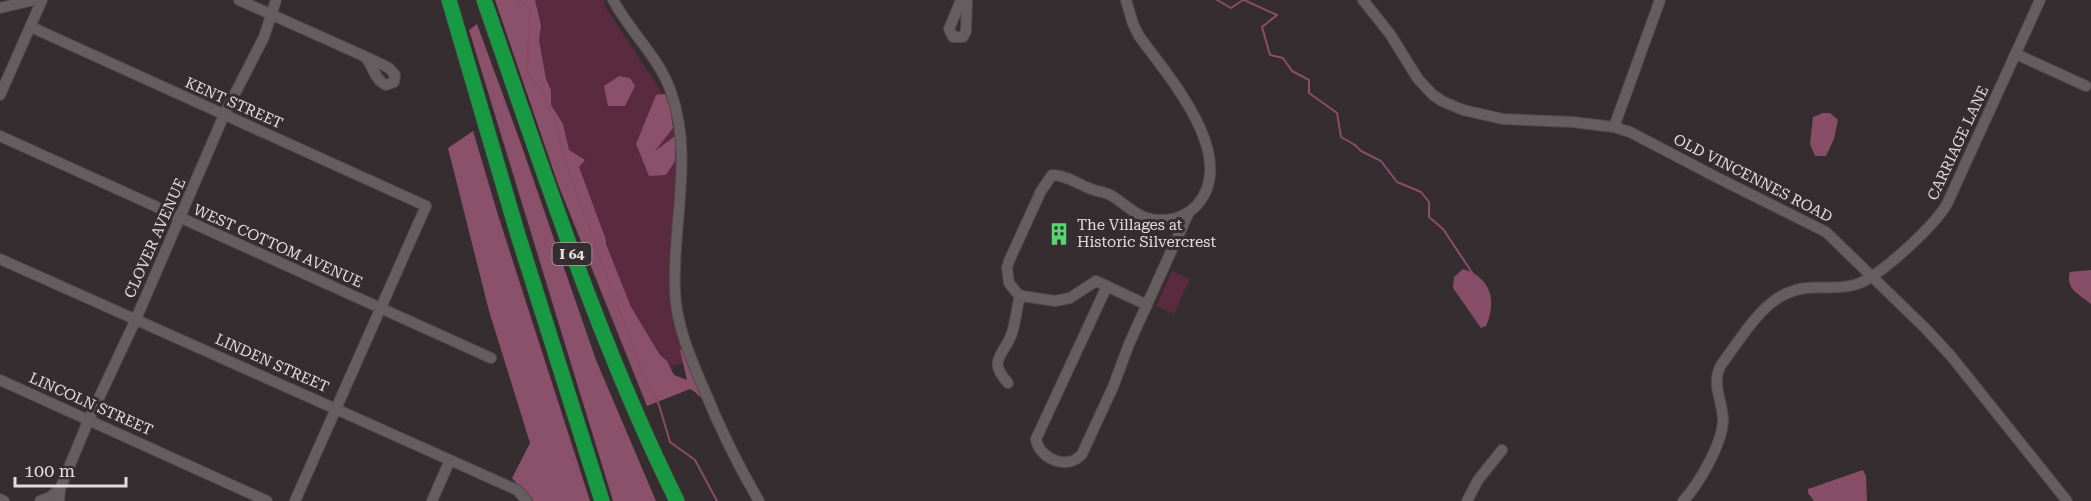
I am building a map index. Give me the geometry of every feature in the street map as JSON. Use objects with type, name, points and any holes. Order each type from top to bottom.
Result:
[{"type":"highway","points":[[449,0],[518,236],[602,501]]},
{"type":"highway","name":"I 64","points":[[484,0],[578,271],[627,393],[677,501]]},
{"type":"street","points":[[0,8],[34,0]]},
{"type":"street","points":[[0,95],[42,0]]},
{"type":"street","points":[[239,0],[364,56]]},
{"type":"street","name":"CLOVER AVENUE","points":[[59,501],[60,489],[89,419],[136,319],[224,115],[264,37],[276,0]]},
{"type":"street","points":[[613,0],[655,60],[671,92],[679,127],[682,164],[675,251],[675,300],[693,363],[717,422],[759,501]]},
{"type":"street","points":[[961,0],[949,29],[952,35],[959,38],[963,37],[966,31],[967,0]]},
{"type":"street","points":[[1107,286],[1038,433],[1037,446],[1046,456],[1067,463],[1082,454],[1189,212],[1203,196],[1209,178],[1209,158],[1204,137],[1189,105],[1139,36],[1126,0]]},
{"type":"street","name":"OLD VINCENNES ROAD","points":[[1363,0],[1390,34],[1418,79],[1442,101],[1464,110],[1503,119],[1572,122],[1614,127],[1630,132],[1817,226],[1834,238],[1951,356],[2067,501]]},
{"type":"street","points":[[1614,127],[1660,0]]},
{"type":"street","name":"CARRIAGE LANE","points":[[1872,277],[1922,235],[1942,213],[2040,0]]},
{"type":"street","name":"KENT STREET","points":[[31,27],[426,206],[381,308]]},
{"type":"street","points":[[2016,54],[2086,86]]},
{"type":"street","name":"WEST COTTOM AVENUE","points":[[0,136],[491,358]]},
{"type":"street","points":[[1147,305],[1096,281],[1063,300],[1020,295],[1009,283],[1007,268],[1049,177],[1055,175],[1111,195],[1141,216],[1158,220],[1179,217],[1189,212]]},
{"type":"street","name":"LINDEN STREET","points":[[0,260],[517,490],[527,501]]},
{"type":"street","points":[[1683,501],[1703,475],[1722,429],[1722,415],[1715,386],[1717,371],[1761,313],[1779,298],[1799,289],[1853,285],[1872,277]]},
{"type":"street","points":[[1008,383],[1001,375],[997,363],[999,354],[1012,333],[1020,295]]},
{"type":"street","points":[[295,501],[338,409],[381,308]]},
{"type":"street","name":"LINCOLN STREET","points":[[0,380],[267,501]]},
{"type":"street","points":[[1467,501],[1478,480],[1502,450]]},
{"type":"street","points":[[432,501],[450,460]]},
{"type":"street","points":[[40,501],[60,489]]},
{"type":"street","points":[[0,499],[4,501]]},
{"type":"shaded area","points":[[495,0],[535,0],[541,26],[539,40],[546,79],[551,90],[551,105],[563,124],[569,150],[585,160],[579,167],[631,307],[674,375],[687,380],[680,350],[684,349],[702,394],[700,397],[690,389],[647,406],[558,184]]},
{"type":"shaded area","points":[[503,0],[604,0],[606,8],[673,109],[678,139],[672,258],[690,361],[639,376]]},
{"type":"shaded area","points":[[477,24],[596,360],[656,501],[613,501],[469,30]]},
{"type":"shaded area","points":[[619,76],[630,78],[635,86],[625,106],[608,106],[604,86]]},
{"type":"shaded area","points":[[665,94],[670,107],[673,128],[655,151],[675,136],[675,161],[666,175],[649,176],[636,144],[656,95]]},
{"type":"shaded area","points":[[1830,113],[1838,120],[1834,139],[1826,156],[1815,156],[1810,144],[1813,117]]},
{"type":"shaded area","points":[[473,131],[590,501],[532,501],[512,478],[530,443],[489,311],[448,148]]},
{"type":"shaded area","points":[[1463,269],[1480,278],[1489,291],[1491,307],[1486,326],[1481,328],[1453,288],[1454,277]]},
{"type":"shaded area","points":[[2091,270],[2091,304],[2074,291],[2069,278],[2070,272]]},
{"type":"shaded area","points":[[1172,271],[1190,279],[1174,314],[1156,306]]},
{"type":"shaded area","points":[[1863,470],[1866,476],[1867,501],[1814,501],[1808,493],[1808,489]]},
{"type":"waterway","points":[[518,0],[530,9],[527,72],[541,89],[555,117],[564,157],[576,192],[640,366],[659,405],[670,442],[695,460],[717,501]]},
{"type":"waterway","points":[[1217,0],[1231,8],[1243,0]]},
{"type":"waterway","points":[[1244,0],[1277,15],[1262,27],[1270,55],[1283,58],[1292,71],[1309,80],[1309,93],[1337,113],[1341,137],[1381,161],[1397,182],[1421,192],[1429,202],[1429,217],[1443,229],[1473,274]]},
{"type":"place","name":"The Villages at Historic Silvercrest","points":[[1059,234]]}]
